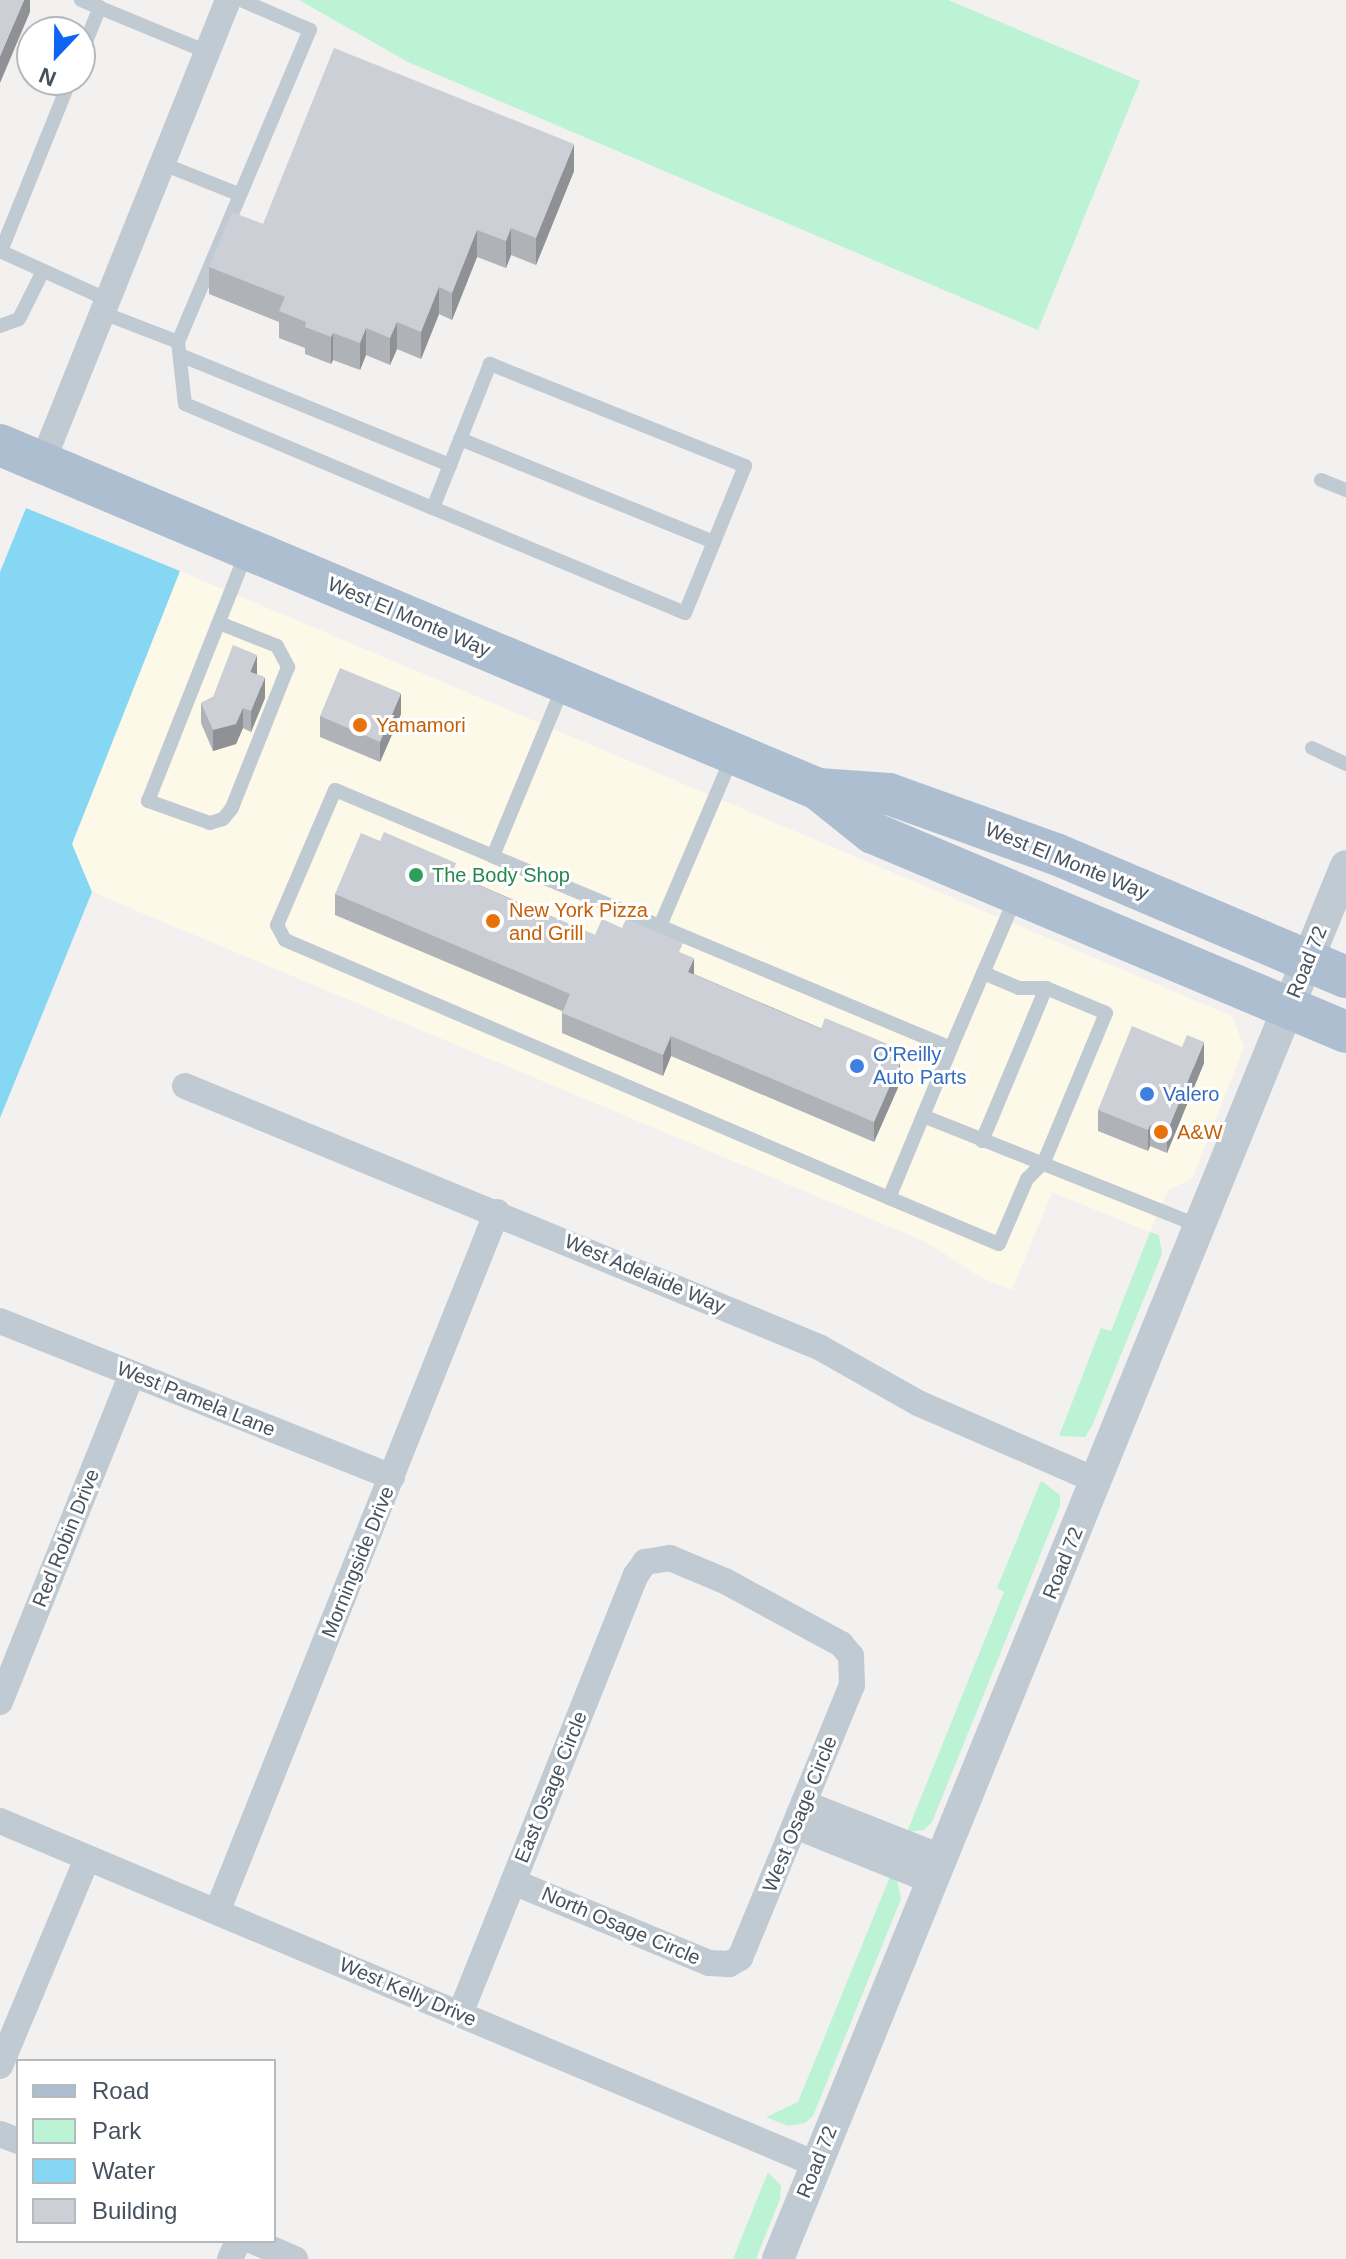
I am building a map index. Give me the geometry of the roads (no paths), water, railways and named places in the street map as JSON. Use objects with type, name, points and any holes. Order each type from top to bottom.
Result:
[{"type":"main road","name":"West El Monte Way","points":[[0,445],[818,789],[873,833],[1346,1032]]},
{"type":"main road","name":"West El Monte Way","points":[[818,789],[889,794],[1056,854],[1346,977]]},
{"type":"street","points":[[42,463],[228,0]]},
{"type":"street","name":"Road 72","points":[[778,2259],[1346,866]]},
{"type":"street","name":"West Adelaide Way","points":[[185,1086],[819,1347],[918,1403],[1097,1481]]},
{"type":"street","name":"Morningside Drive","points":[[217,1912],[497,1212]]},
{"type":"street","name":"West Pamela Lane","points":[[0,1321],[392,1477]]},
{"type":"street","name":"Red Robin Drive","points":[[0,1702],[132,1374]]},
{"type":"street","name":"West Osage Circle","points":[[645,1562],[670,1558],[725,1581],[841,1644],[851,1656],[852,1685],[746,1948],[729,1964]]},
{"type":"street","name":"East Osage Circle","points":[[460,2014],[645,1562]]},
{"type":"street","points":[[799,1814],[936,1869]]},
{"type":"street","name":"West Kelly Drive","points":[[0,1821],[816,2164]]},
{"type":"street","points":[[0,2066],[87,1859]]},
{"type":"street","name":"North Osage Circle","points":[[513,1882],[709,1963],[729,1964]]},
{"type":"street","points":[[258,2243],[295,2259]]},
{"type":"lane","points":[[81,0],[207,52]]},
{"type":"lane","points":[[241,0],[310,30],[249,181],[238,194],[179,349],[185,404],[433,508],[685,613],[745,466],[490,364],[433,508]]},
{"type":"lane","points":[[96,17],[100,7]]},
{"type":"lane","points":[[63,96],[0,251],[43,271],[179,349],[450,465]]},
{"type":"lane","points":[[163,164],[238,194]]},
{"type":"lane","points":[[0,326],[19,319],[43,271]]},
{"type":"lane","points":[[460,439],[714,542]]},
{"type":"lane","points":[[1321,480],[1346,490]]},
{"type":"lane","points":[[219,623],[277,646],[288,667],[232,808],[223,819],[210,823],[148,801],[248,550]]},
{"type":"lane","points":[[493,856],[565,683]]},
{"type":"lane","points":[[1312,748],[1346,764]]},
{"type":"lane","points":[[660,926],[734,753]]},
{"type":"lane","points":[[951,1048],[335,790],[277,925],[285,940],[999,1244],[1027,1179],[1044,1162],[1106,1013],[1046,988],[1019,988],[983,973]]},
{"type":"lane","points":[[889,1198],[1016,895]]},
{"type":"lane","points":[[982,1141],[1046,988]]},
{"type":"lane","points":[[923,1116],[1201,1226]]},
{"type":"water","points":[[26,508],[180,571],[72,844],[92,892],[0,1118],[0,572]]},
{"type":"place","name":"Yamamori","points":[[360,725]]},
{"type":"place","name":"The Body Shop","points":[[416,875]]},
{"type":"place","name":"New York Pizza and Grill","points":[[493,921]]},
{"type":"place","name":"O'Reilly Auto Parts","points":[[857,1066]]},
{"type":"place","name":"Valero","points":[[1147,1094]]},
{"type":"place","name":"A&W","points":[[1161,1132]]}]
